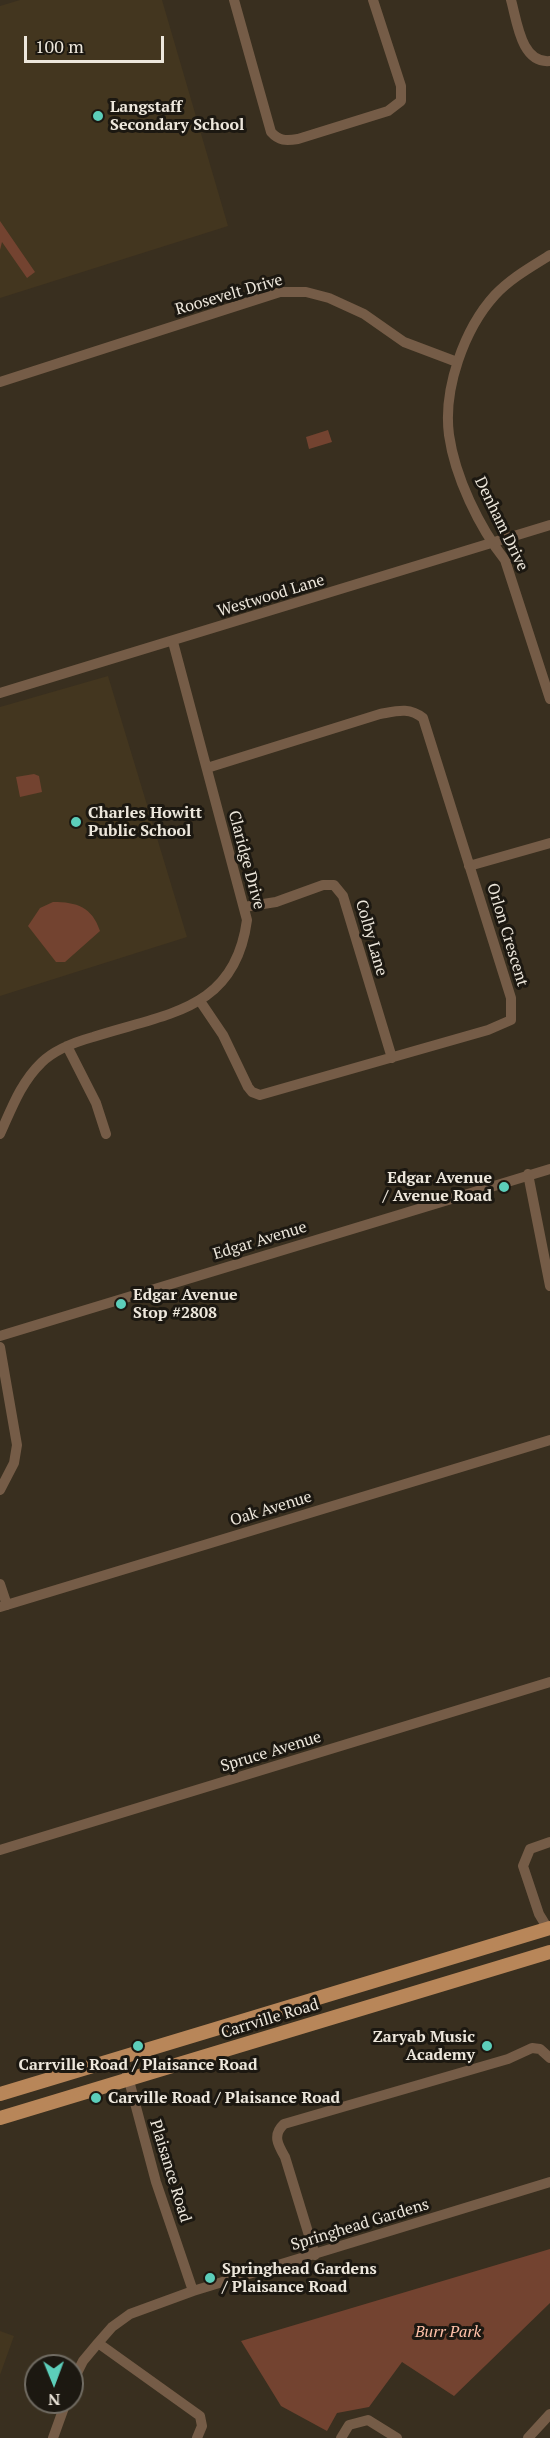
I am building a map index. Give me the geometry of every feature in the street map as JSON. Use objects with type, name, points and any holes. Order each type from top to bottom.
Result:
[{"type":"main road","name":"Carrville Road","points":[[0,2094],[549,1928]]},
{"type":"main road","name":"Carrville Road","points":[[0,2118],[550,1952]]},
{"type":"main road","points":[[445,1959],[453,1980]]},
{"type":"street","points":[[234,0],[271,132],[277,139],[282,140],[298,139],[398,106],[402,96],[401,86],[373,0]]},
{"type":"street","points":[[511,0],[527,52],[541,61],[550,61]]},
{"type":"street","name":"Denham Drive","points":[[550,255],[521,272],[496,293],[475,320],[457,362],[450,399],[449,435],[461,478],[492,543],[508,568],[550,699]]},
{"type":"street","name":"Roosevelt Drive","points":[[0,382],[280,292],[306,292],[329,298],[364,314],[404,342],[457,362]]},
{"type":"street","name":"Westwood Lane","points":[[0,693],[550,525]]},
{"type":"street","name":"Claridge Drive","points":[[0,1134],[13,1103],[41,1063],[67,1046],[200,1001],[224,981],[236,963],[245,939],[247,920],[244,907],[173,642]]},
{"type":"street","name":"Orlon Crescent","points":[[200,1001],[223,1035],[248,1087],[252,1092],[260,1095],[488,1030],[511,1020],[511,998],[423,718],[410,710],[380,714],[207,768]]},
{"type":"street","points":[[469,866],[550,843]]},
{"type":"street","name":"Colby Lane","points":[[244,907],[276,902],[323,885],[334,885],[343,896],[392,1058]]},
{"type":"street","points":[[67,1046],[96,1103],[106,1134]]},
{"type":"street","points":[[550,1169],[528,1174],[550,1286]]},
{"type":"street","name":"Edgar Avenue","points":[[0,1336],[528,1174]]},
{"type":"street","points":[[0,1347],[17,1445],[14,1463],[0,1490]]},
{"type":"street","name":"Oak Avenue","points":[[3,1606],[550,1440]]},
{"type":"street","points":[[0,1584],[3,1606]]},
{"type":"street","name":"Spruce Avenue","points":[[0,1850],[550,1682]]},
{"type":"street","points":[[549,1928],[539,1914],[523,1866],[530,1849],[550,1842]]},
{"type":"street","points":[[315,2255],[285,2157],[277,2143],[278,2129],[284,2124],[508,2059],[532,2048],[540,2049],[550,2058]]},
{"type":"street","name":"Plaisance Road","points":[[123,2058],[156,2182],[193,2292]]},
{"type":"street","name":"Springhead Gardens","points":[[84,2360],[112,2326],[130,2314],[193,2292],[550,2182]]},
{"type":"street","points":[[98,2343],[200,2416],[202,2426],[197,2438]]},
{"type":"street","points":[[53,2438],[62,2414]]},
{"type":"street","points":[[528,2438],[550,2414]]},
{"type":"street","points":[[341,2438],[349,2425],[368,2420],[398,2438]]},
{"type":"shaded area","name":"Langstaff Secondary School","points":[[20,0],[162,0],[228,226],[0,298],[0,6]]},
{"type":"shaded area","name":"Charles Howitt Public School","points":[[108,676],[187,937],[0,996],[0,707]]},
{"type":"shaded area","points":[[0,2331],[14,2336],[0,2375]]},
{"type":"green space","points":[[0,221],[35,272],[27,278],[2,242],[0,250]]},
{"type":"green space","points":[[328,430],[332,442],[309,449],[306,437]]},
{"type":"green space","points":[[34,774],[39,776],[42,792],[20,797],[16,777]]},
{"type":"green space","points":[[53,902],[69,903],[88,911],[100,931],[65,962],[56,962],[28,926],[40,908]]},
{"type":"green space","name":"Burr Park","points":[[550,2249],[550,2303],[454,2396],[402,2362],[369,2407],[337,2413],[327,2431],[281,2406],[241,2341]]},
{"type":"place","name":"Langstaff Secondary School","points":[[98,116]]},
{"type":"place","name":"Charles Howitt Public School","points":[[76,822]]},
{"type":"place","name":"Edgar Avenue / Avenue Road","points":[[504,1187]]},
{"type":"place","name":"Edgar Avenue Stop #2808","points":[[121,1304]]},
{"type":"place","name":"Carrville Road / Plaisance Road","points":[[138,2046]]},
{"type":"place","name":"Zaryab Music Academy","points":[[487,2046]]},
{"type":"place","name":"Carville Road / Plaisance Road","points":[[96,2098]]},
{"type":"place","name":"Springhead Gardens / Plaisance Road","points":[[210,2278]]}]
